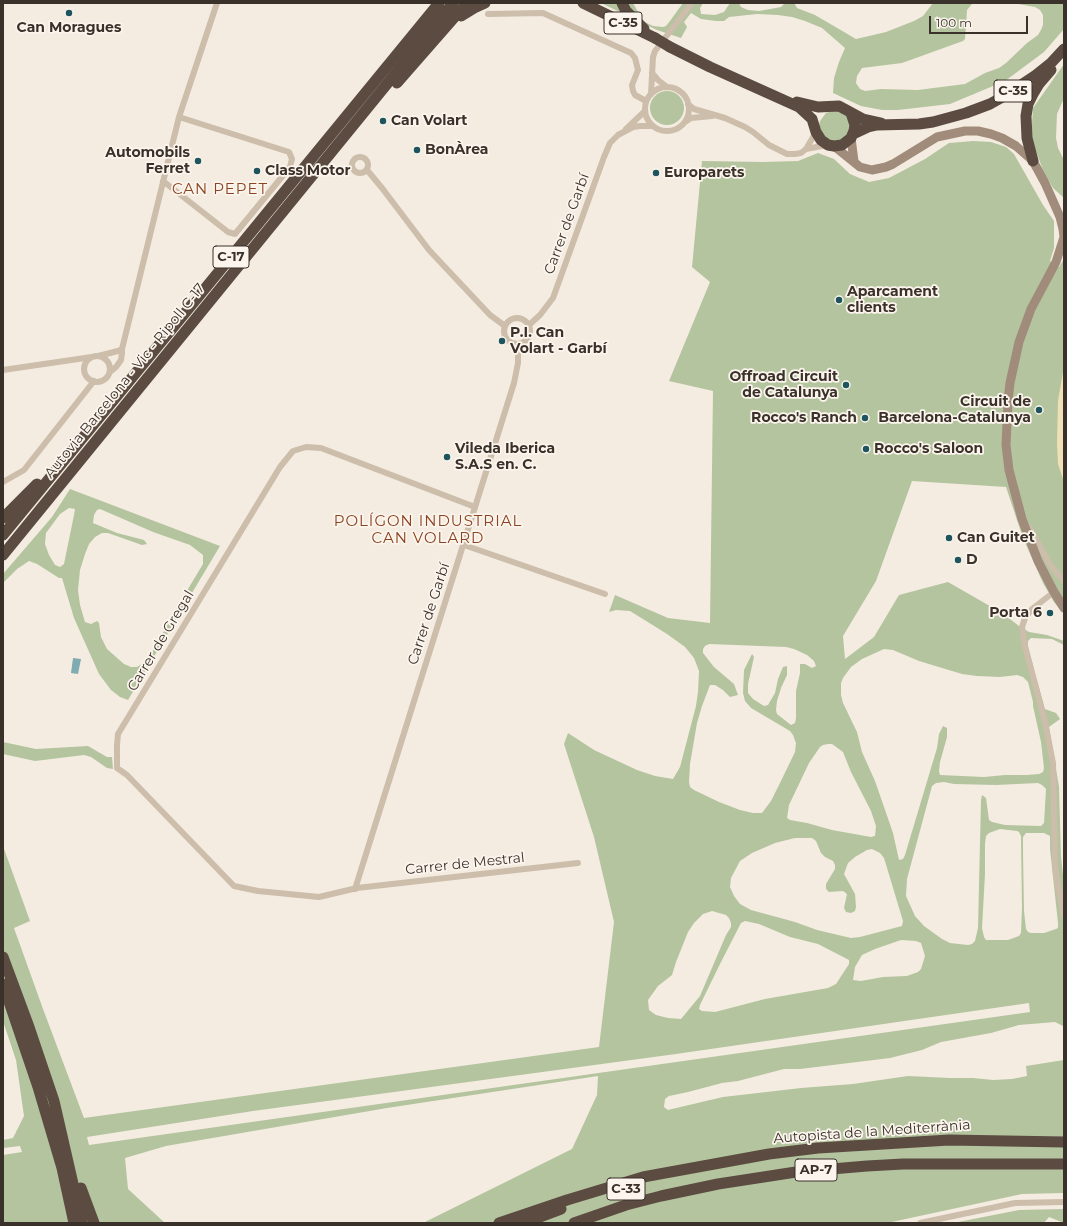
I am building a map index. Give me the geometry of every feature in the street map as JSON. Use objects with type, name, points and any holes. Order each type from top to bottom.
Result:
[{"type":"highway","points":[[347,124],[374,75],[429,3]]},
{"type":"highway","name":"Autovia Barcelona - Vic - Ripoll C-17","points":[[3,555],[326,161],[347,124],[438,3]]},
{"type":"highway","name":"Autovia Barcelona - Vic - Ripoll C-17","points":[[86,434],[347,124],[453,3]]},
{"type":"highway","points":[[347,124],[372,112],[467,3]]},
{"type":"highway","points":[[444,30],[463,14],[485,3]]},
{"type":"highway","points":[[576,3],[588,5]]},
{"type":"highway","points":[[622,3],[626,11],[633,19],[655,38]]},
{"type":"highway","name":"C-35","points":[[588,5],[730,76],[785,99],[811,106],[839,106],[863,119],[890,124]]},
{"type":"highway","points":[[1033,161],[1027,143],[1026,116],[1028,104],[1039,84],[1064,50]]},
{"type":"highway","name":"C-35","points":[[785,99],[804,111],[811,118],[820,140],[831,145],[845,143],[852,136],[868,127],[890,124],[919,124],[933,122],[966,113],[990,104],[1036,75],[1064,50]]},
{"type":"highway","points":[[815,128],[819,114],[829,106]]},
{"type":"highway","points":[[851,113],[855,125],[852,136]]},
{"type":"highway","points":[[3,518],[86,434]]},
{"type":"highway","name":"C-17","points":[[3,535],[86,434]]},
{"type":"highway","points":[[3,957],[29,1027],[63,1127],[84,1199],[94,1223]]},
{"type":"highway","points":[[3,984],[30,1062],[62,1168],[74,1223]]},
{"type":"highway","points":[[54,1101],[82,1223]]},
{"type":"highway","points":[[52,1138],[68,1223]]},
{"type":"highway","name":"Autopista de la Mediterrània","points":[[499,1223],[643,1176],[769,1154],[818,1148],[949,1140],[1064,1142]]},
{"type":"highway","name":"C-33","points":[[524,1223],[592,1199],[729,1161]]},
{"type":"highway","name":"AP-7","points":[[574,1223],[626,1205],[661,1196],[718,1184],[796,1172],[903,1164],[1064,1164]]},
{"type":"street","points":[[110,372],[107,361],[101,356],[94,356],[86,362],[84,370],[88,377],[98,382],[106,379],[121,360],[122,348],[179,118],[217,3]]},
{"type":"street","points":[[651,94],[652,62],[655,51],[692,3]]},
{"type":"street","points":[[488,14],[543,13],[631,53],[635,58],[638,70],[632,85],[633,91],[635,95],[646,101]]},
{"type":"street","points":[[652,73],[667,87]]},
{"type":"street","points":[[685,122],[689,110],[688,104],[687,100],[677,89],[667,87],[658,89],[651,94],[646,101],[645,111],[648,119],[653,126],[662,130],[673,130],[682,126],[691,118],[715,116]]},
{"type":"street","points":[[688,104],[694,109],[725,118],[749,129],[769,145],[782,152],[795,154],[801,153],[806,149],[815,128]]},
{"type":"street","name":"Carrer de Garbí","points":[[529,325],[540,315],[553,298],[607,148],[615,138],[625,131],[645,111]]},
{"type":"street","points":[[163,181],[228,232],[235,234],[290,168],[292,159],[289,152],[179,118]]},
{"type":"street","name":"Carrer de Garbí","points":[[625,131],[640,126],[653,126]]},
{"type":"street","points":[[806,149],[831,145],[860,167],[872,170],[886,168],[937,137],[965,131],[991,134],[1002,138],[1016,146],[1033,161],[1063,221],[1062,243],[1056,262]]},
{"type":"street","points":[[852,136],[854,161]]},
{"type":"street","points":[[367,170],[426,246],[490,315],[505,326]]},
{"type":"street","points":[[1064,251],[1056,262],[1031,309],[1020,342],[1010,383],[1006,427],[1009,470],[1022,519],[1038,561],[1064,608]]},
{"type":"street","points":[[517,318],[525,321],[529,325],[530,334],[528,339],[522,344],[516,345],[510,343],[505,338],[505,326],[510,320],[517,318]]},
{"type":"street","name":"Carrer de Garbí","points":[[355,889],[514,383],[518,363],[518,352],[516,345]]},
{"type":"street","points":[[3,370],[94,356],[109,353],[122,348]]},
{"type":"street","points":[[3,482],[24,470],[94,381]]},
{"type":"street","name":"Carrer de Gregal","points":[[355,889],[319,897],[258,891],[234,886],[127,775],[117,768],[118,734],[280,467],[293,451],[306,447],[321,448],[475,507]]},
{"type":"street","points":[[1022,519],[1026,523],[1051,566],[1064,581]]},
{"type":"street","points":[[464,545],[605,594]]},
{"type":"street","points":[[1054,592],[1032,609],[1025,618],[1022,628],[1025,646],[1045,722],[1053,763],[1055,862],[1064,916]]},
{"type":"street","name":"Carrer de Mestral","points":[[355,889],[578,864]]},
{"type":"street","points":[[923,1223],[1015,1203],[1064,1202]]},
{"type":"green space","points":[[601,3],[633,3],[643,21],[653,26],[663,27],[666,26],[683,3],[703,3],[700,8],[701,14],[715,15],[724,12],[730,3],[739,3],[741,7],[748,10],[759,11],[781,7],[785,3],[794,3],[797,8],[815,15],[856,39],[886,32],[914,21],[923,16],[933,3],[978,3],[972,4],[967,10],[965,39],[963,41],[902,63],[862,68],[857,76],[856,83],[860,89],[865,91],[881,89],[918,90],[965,84],[985,73],[999,68],[1038,35],[1041,30],[1043,25],[1043,15],[1040,10],[1035,7],[1018,4],[981,3],[1064,3],[1064,29],[1044,52],[1005,81],[950,104],[898,110],[882,110],[861,106],[833,93],[834,78],[845,48],[822,28],[805,21],[792,17],[757,14],[729,17],[724,21],[716,21],[701,19],[691,13],[684,22],[687,27],[681,38],[657,30]]},
{"type":"green space","points":[[1064,64],[1064,98],[1057,114],[1056,138],[1058,148],[1064,160],[1064,198],[1053,188],[1043,170],[1031,138],[1033,108]]},
{"type":"green space","points":[[670,91],[679,96],[683,101],[683,115],[679,120],[674,124],[664,125],[660,124],[651,115],[650,105],[651,101],[660,92]]},
{"type":"green space","points":[[836,110],[846,114],[851,124],[849,134],[841,141],[826,140],[819,126],[820,121],[826,113]]},
{"type":"green space","points":[[973,141],[991,142],[1006,147],[1014,154],[1043,205],[1054,221],[1054,248],[1050,261],[1059,267],[1064,259],[1064,614],[1054,602],[1043,583],[1023,538],[1006,487],[912,481],[876,581],[843,636],[845,659],[874,637],[899,595],[948,582],[1002,613],[1029,632],[1047,635],[1064,641],[1064,645],[1052,639],[1031,638],[1028,641],[1028,648],[1045,709],[1056,713],[1060,719],[1049,727],[1059,787],[1061,857],[1064,884],[1064,1028],[1055,1022],[1019,1025],[991,1033],[941,1042],[922,1050],[890,1058],[800,1069],[784,1069],[669,1096],[665,1099],[664,1107],[668,1110],[723,1097],[853,1084],[908,1076],[993,1080],[1012,1079],[1027,1076],[1026,1066],[1064,1060],[1064,1193],[1022,1194],[887,1223],[423,1223],[572,1149],[597,1095],[598,1076],[387,1108],[166,1146],[125,1158],[128,1189],[165,1223],[3,1223],[3,1155],[22,1152],[20,1146],[3,1148],[3,1140],[13,1138],[24,1116],[16,1060],[3,1021],[3,846],[30,921],[14,928],[84,1118],[599,1047],[614,922],[594,837],[564,744],[568,733],[594,750],[637,770],[655,776],[673,779],[680,767],[696,706],[699,671],[694,658],[685,647],[630,611],[616,610],[609,612],[615,595],[668,618],[710,623],[713,391],[669,381],[710,282],[692,267],[702,161],[798,161],[818,153],[834,159],[850,174],[869,182],[889,178],[925,159],[949,143]],"holes":[[[709,644],[786,647],[807,655],[814,661],[816,666],[812,668],[805,664],[800,664],[800,673],[796,691],[796,718],[795,723],[791,725],[777,714],[776,710],[781,688],[787,675],[787,666],[783,667],[778,679],[775,693],[768,705],[764,706],[753,699],[748,693],[748,684],[754,657],[752,654],[744,670],[743,693],[745,701],[751,708],[790,731],[796,743],[795,752],[779,785],[771,801],[762,813],[753,813],[740,810],[719,802],[690,787],[690,764],[697,723],[710,685],[715,685],[730,697],[738,695],[734,684],[714,667],[703,653],[703,649]],[[884,649],[893,650],[919,661],[962,674],[1000,677],[1017,675],[1023,677],[1028,682],[1033,702],[1041,742],[1044,768],[1043,772],[1039,774],[984,777],[940,775],[940,762],[947,737],[947,728],[943,726],[939,734],[937,748],[905,855],[903,859],[899,860],[893,833],[875,781],[862,752],[857,732],[843,703],[841,695],[841,683],[851,667],[862,659]],[[832,744],[843,752],[851,772],[871,811],[876,826],[875,836],[871,837],[832,830],[787,818],[789,805],[809,763],[823,745]],[[944,782],[954,784],[996,785],[1038,783],[1046,789],[1044,823],[1041,826],[1005,825],[992,822],[989,820],[986,798],[982,795],[978,928],[975,941],[972,944],[950,943],[924,926],[915,916],[906,896],[907,879],[932,786],[936,783]],[[1000,829],[1017,831],[1021,836],[1021,933],[1019,936],[1008,940],[986,940],[984,937],[982,928],[986,836],[989,833]],[[1026,833],[1044,833],[1050,836],[1058,928],[1044,933],[1028,932],[1026,929],[1024,911],[1023,837]],[[795,838],[812,838],[816,841],[821,853],[833,861],[835,865],[835,869],[826,884],[826,889],[829,892],[843,891],[847,894],[844,908],[846,912],[851,913],[855,911],[856,907],[855,894],[844,874],[848,863],[855,857],[867,850],[872,849],[880,853],[884,858],[903,921],[902,926],[851,938],[817,930],[795,922],[751,910],[740,904],[730,887],[731,878],[740,861],[752,853],[775,843]],[[712,911],[726,915],[731,923],[731,927],[726,935],[700,996],[681,1019],[656,1015],[649,1010],[648,1000],[658,986],[672,975],[688,932],[703,914]],[[745,921],[759,924],[790,937],[818,944],[849,960],[849,964],[836,984],[828,988],[765,999],[715,1012],[702,1011],[699,1009],[741,923]],[[901,940],[916,941],[921,943],[925,956],[921,969],[918,972],[907,976],[883,977],[861,981],[853,980],[855,967],[862,955]],[[1029,1003],[1030,1012],[89,1145],[87,1137],[253,1111],[676,1054]]]},
{"type":"green space","points":[[70,489],[220,546],[128,700],[120,697],[111,690],[99,674],[74,618],[62,578],[59,578],[37,564],[29,561],[17,569],[3,583],[3,574],[52,517]],"holes":[[[69,508],[75,509],[64,564],[60,567],[55,565],[49,555],[45,544],[46,533],[60,514]],[[100,509],[153,532],[190,545],[203,555],[203,564],[149,658],[137,667],[131,667],[124,664],[107,649],[101,637],[99,623],[97,621],[91,624],[85,622],[80,605],[78,590],[80,570],[89,544],[95,537],[102,533],[108,533],[142,545],[147,544],[144,540],[117,533],[93,523],[94,515],[97,510]]]},
{"type":"green space","points":[[3,742],[36,749],[88,746],[107,757],[112,757],[113,769],[107,768],[91,757],[84,755],[35,761],[3,754]]},
{"type":"green space","points":[[1064,1209],[1064,1223],[1049,1217],[1044,1223],[953,1223],[1019,1210]]},
{"type":"sand","points":[[1064,366],[1064,482],[1058,464],[1057,444],[1058,401]]},
{"type":"water","points":[[73,658],[81,659],[78,674],[71,673]]},
{"type":"place","name":"Can Moragues","points":[[69,13]]},
{"type":"place","name":"Can Volart","points":[[383,121]]},
{"type":"place","name":"BonÀrea","points":[[417,150]]},
{"type":"place","name":"Automobils Ferret","points":[[198,161]]},
{"type":"place","name":"Class Motor","points":[[257,171]]},
{"type":"place","name":"Europarets","points":[[656,173]]},
{"type":"place","name":"Aparcament clients","points":[[839,300]]},
{"type":"place","name":"P.I. Can Volart - Garbí","points":[[502,341]]},
{"type":"place","name":"Offroad Circuit de Catalunya","points":[[846,385]]},
{"type":"place","name":"Circuit de Barcelona-Catalunya","points":[[1039,410]]},
{"type":"place","name":"Rocco's Ranch","points":[[865,418]]},
{"type":"place","name":"Rocco's Saloon","points":[[866,449]]},
{"type":"place","name":"Vileda Iberica S.A.S en. C.","points":[[447,457]]},
{"type":"place","name":"Can Guitet","points":[[949,538]]},
{"type":"place","name":"D","points":[[958,560]]},
{"type":"place","name":"Porta 6","points":[[1050,613]]},
{"type":"district","name":"CAN PEPET","points":[[220,190]]},
{"type":"district","name":"POLÍGON INDUSTRIAL CAN VOLARD","points":[[428,530]]}]
